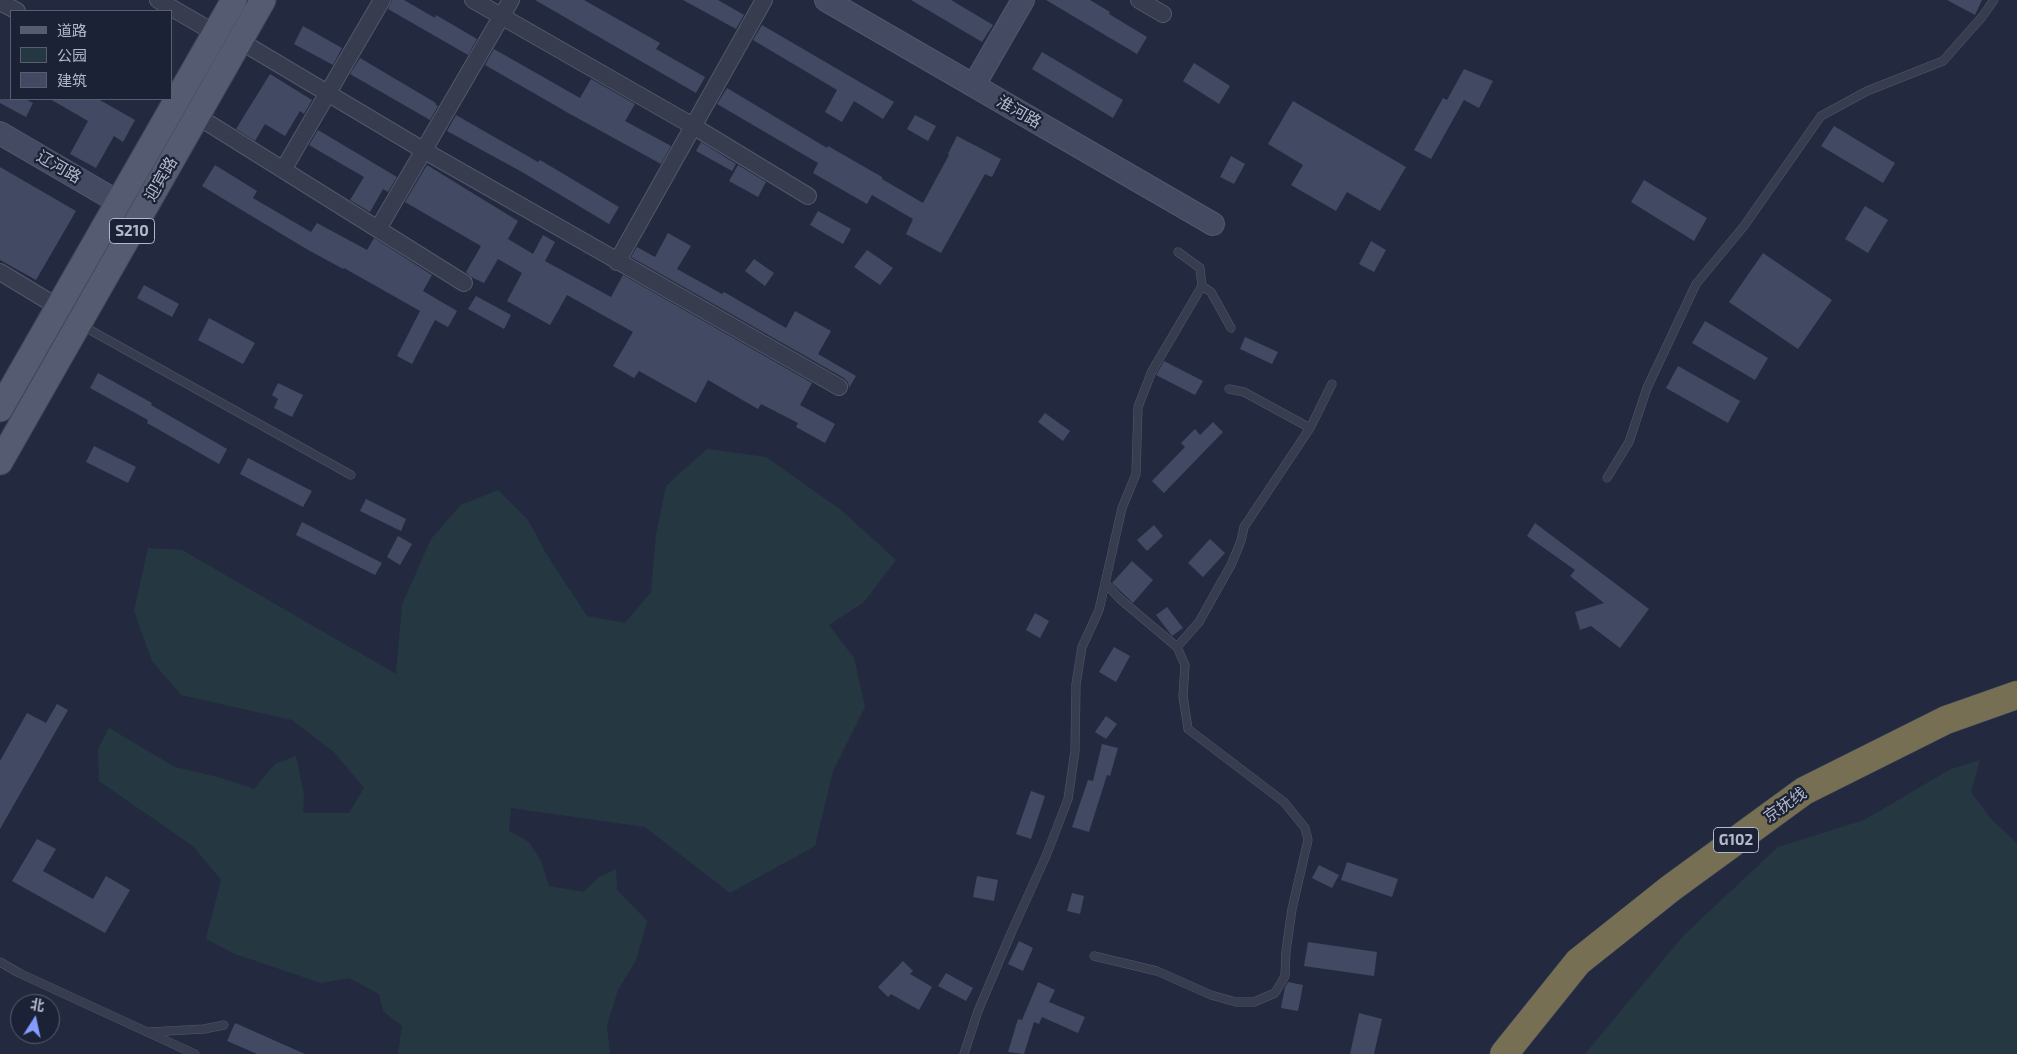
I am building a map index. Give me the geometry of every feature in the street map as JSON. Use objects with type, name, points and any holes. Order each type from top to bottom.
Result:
[{"type":"highway","name":"京抚线","points":[[1504,1054],[1578,962],[1671,888],[1804,791],[1946,720],[2017,694]]},
{"type":"main road","name":"迎宾路","points":[[0,409],[118,202],[173,100],[234,0]]},
{"type":"main road","name":"迎宾路","points":[[0,462],[263,0]]},
{"type":"street","points":[[158,0],[215,33]]},
{"type":"street","points":[[283,170],[382,0]]},
{"type":"street","points":[[472,0],[693,126],[808,196]]},
{"type":"street","points":[[378,229],[511,0]]},
{"type":"street","points":[[617,262],[764,0]]},
{"type":"street","name":"淮河路","points":[[826,0],[1213,224]]},
{"type":"street","points":[[974,85],[1022,0]]},
{"type":"street","points":[[1139,0],[1163,14]]},
{"type":"street","points":[[0,2],[14,10]]},
{"type":"street","points":[[240,41],[423,150],[839,387]]},
{"type":"street","points":[[197,116],[464,283]]},
{"type":"street","name":"辽河路","points":[[0,133],[118,202]]},
{"type":"street","points":[[0,272],[58,307]]},
{"type":"lane","points":[[1607,478],[1629,442],[1647,388],[1696,284],[1744,226],[1821,116],[1867,91],[1943,61],[1982,17],[1994,0]]},
{"type":"lane","points":[[964,1054],[982,1002],[1046,856],[1068,800],[1075,751],[1076,684],[1082,647],[1098,610],[1122,508],[1136,474],[1138,407],[1152,371],[1202,286],[1200,268],[1178,252]]},
{"type":"lane","points":[[1202,286],[1211,292],[1231,328]]},
{"type":"lane","points":[[79,324],[351,475]]},
{"type":"lane","points":[[1178,647],[1199,622],[1231,565],[1241,541],[1244,527],[1310,428],[1332,384]]},
{"type":"lane","points":[[1229,389],[1244,392],[1310,428]]},
{"type":"lane","points":[[1094,956],[1157,970],[1211,995],[1236,1002],[1254,1002],[1275,993],[1285,976],[1286,951],[1292,909],[1308,840],[1305,828],[1284,802],[1188,729],[1183,696],[1185,665],[1178,647],[1120,599],[1105,583]]},
{"type":"lane","points":[[0,962],[19,973],[195,1054]]},
{"type":"lane","points":[[147,1032],[204,1029],[224,1025]]},
{"type":"green space","points":[[707,449],[766,457],[841,510],[896,560],[864,602],[829,625],[854,658],[865,707],[833,771],[815,846],[730,893],[645,827],[511,808],[509,831],[529,842],[541,861],[549,886],[583,892],[598,878],[616,869],[617,890],[647,921],[636,960],[618,990],[607,1025],[610,1054],[398,1054],[402,1026],[383,1011],[379,994],[349,978],[321,983],[235,954],[206,939],[221,880],[193,846],[99,781],[98,749],[109,728],[175,767],[221,778],[254,789],[275,764],[296,756],[304,795],[303,813],[349,813],[364,788],[335,753],[292,720],[181,695],[152,661],[134,611],[148,548],[182,550],[396,674],[402,605],[431,539],[461,505],[498,490],[528,520],[547,555],[587,616],[625,623],[651,592],[656,535],[666,486]]},
{"type":"green space","points":[[1980,760],[1971,792],[1992,820],[2017,843],[2017,1054],[1585,1054],[1684,935],[1778,847],[1864,820],[1951,769]]},
{"type":"building","points":[[392,0],[404,0],[435,18],[436,15],[477,39],[468,55],[388,9]]},
{"type":"building","points":[[535,0],[584,0],[660,43],[656,49],[705,77],[696,93]]},
{"type":"building","points":[[683,0],[718,0],[744,15],[736,29]]},
{"type":"building","points":[[911,0],[951,0],[993,25],[982,42]]},
{"type":"building","points":[[1046,0],[1090,0],[1147,37],[1137,54]]},
{"type":"building","points":[[1947,0],[1982,0],[1975,15]]},
{"type":"building","points":[[762,25],[894,102],[883,119],[854,101],[842,122],[825,112],[837,90],[753,40]]},
{"type":"building","points":[[303,26],[342,48],[333,65],[294,44]]},
{"type":"building","points":[[494,49],[580,98],[591,79],[635,104],[625,121],[671,146],[661,164],[485,65]]},
{"type":"building","points":[[1042,52],[1123,100],[1113,118],[1032,69]]},
{"type":"building","points":[[360,58],[436,103],[438,106],[430,120],[350,74]]},
{"type":"building","points":[[1194,63],[1230,86],[1219,104],[1183,81]]},
{"type":"building","points":[[1464,69],[1493,81],[1479,108],[1464,100],[1431,159],[1414,150],[1443,98],[1447,100]]},
{"type":"building","points":[[270,74],[312,100],[304,114],[300,111],[285,136],[265,124],[255,141],[236,129]]},
{"type":"building","points":[[727,88],[827,148],[828,146],[882,177],[882,179],[923,203],[957,136],[1001,159],[992,177],[985,174],[941,253],[906,234],[913,219],[872,195],[867,204],[813,173],[818,163],[717,104]]},
{"type":"building","points":[[0,99],[10,99],[27,100],[33,103],[26,117],[0,103]]},
{"type":"building","points":[[52,100],[100,100],[135,120],[123,142],[114,136],[96,168],[70,154],[88,121]]},
{"type":"building","points":[[1293,101],[1406,167],[1380,211],[1347,192],[1336,211],[1291,185],[1303,165],[1268,144]]},
{"type":"building","points":[[456,115],[538,162],[540,160],[619,207],[609,224],[522,172],[447,131]]},
{"type":"building","points":[[915,115],[936,126],[928,141],[907,129]]},
{"type":"building","points":[[1834,126],[1895,163],[1883,183],[1821,146]]},
{"type":"building","points":[[318,130],[397,177],[388,192],[383,189],[370,212],[350,200],[364,177],[309,145]]},
{"type":"building","points":[[701,142],[736,164],[732,171],[696,151]]},
{"type":"building","points":[[1231,156],[1245,164],[1234,184],[1220,177]]},
{"type":"building","points":[[215,165],[257,191],[253,198],[311,232],[317,223],[367,250],[374,238],[432,275],[423,291],[457,311],[448,327],[435,320],[412,364],[397,356],[420,311],[303,247],[202,186]]},
{"type":"building","points":[[427,165],[518,221],[508,239],[533,254],[543,235],[555,242],[545,261],[611,297],[623,275],[812,383],[800,405],[835,424],[825,443],[796,427],[798,423],[761,404],[758,409],[708,380],[696,403],[639,371],[634,378],[613,366],[633,332],[567,295],[550,325],[507,301],[522,273],[498,259],[484,283],[471,277],[466,272],[481,246],[405,202]]},
{"type":"building","points":[[738,165],[766,182],[758,197],[729,181]]},
{"type":"building","points":[[0,167],[76,211],[36,280],[0,260]]},
{"type":"building","points":[[1644,180],[1707,218],[1694,241],[1631,202]]},
{"type":"building","points":[[1865,206],[1888,220],[1868,253],[1845,239]]},
{"type":"building","points":[[818,211],[851,229],[843,244],[810,225]]},
{"type":"building","points":[[668,233],[691,246],[677,269],[722,294],[724,292],[786,328],[795,311],[831,331],[818,354],[856,376],[849,388],[848,382],[844,378],[631,257],[637,247],[655,257]]},
{"type":"building","points":[[1371,241],[1386,250],[1374,272],[1359,264]]},
{"type":"building","points":[[867,250],[893,268],[880,285],[854,267]]},
{"type":"building","points":[[1763,253],[1832,300],[1798,349],[1729,302]]},
{"type":"building","points":[[754,259],[774,273],[765,286],[745,271]]},
{"type":"building","points":[[144,285],[179,304],[172,317],[137,298]]},
{"type":"building","points":[[476,296],[511,315],[504,329],[468,309]]},
{"type":"building","points":[[209,318],[255,343],[243,364],[198,340]]},
{"type":"building","points":[[1705,321],[1768,358],[1755,380],[1692,343]]},
{"type":"building","points":[[1245,337],[1278,352],[1272,364],[1240,349]]},
{"type":"building","points":[[1164,361],[1203,381],[1195,395],[1156,375]]},
{"type":"building","points":[[1678,366],[1740,401],[1728,423],[1666,388]]},
{"type":"building","points":[[98,373],[152,403],[151,405],[227,449],[219,464],[147,423],[148,420],[90,388]]},
{"type":"building","points":[[278,383],[303,395],[292,417],[274,408],[278,399],[272,395]]},
{"type":"building","points":[[1045,413],[1070,431],[1063,441],[1038,422]]},
{"type":"building","points":[[1213,422],[1223,432],[1164,493],[1152,481],[1185,447],[1181,443],[1195,429],[1200,435]]},
{"type":"building","points":[[94,446],[136,467],[128,483],[86,462]]},
{"type":"building","points":[[248,458],[312,491],[303,507],[240,474]]},
{"type":"building","points":[[366,499],[406,519],[401,531],[360,511]]},
{"type":"building","points":[[302,522],[382,563],[375,575],[296,535]]},
{"type":"building","points":[[1535,523],[1649,609],[1620,648],[1591,626],[1580,630],[1575,612],[1604,603],[1570,576],[1575,570],[1527,536]]},
{"type":"building","points":[[1154,525],[1163,536],[1147,551],[1137,540]]},
{"type":"building","points":[[398,536],[412,544],[400,565],[387,557]]},
{"type":"building","points":[[1210,539],[1225,553],[1203,577],[1188,563]]},
{"type":"building","points":[[1132,561],[1153,580],[1133,603],[1112,583]]},
{"type":"building","points":[[1167,607],[1183,628],[1172,636],[1156,615]]},
{"type":"building","points":[[1035,613],[1049,621],[1040,638],[1026,630]]},
{"type":"building","points":[[1114,647],[1130,656],[1116,682],[1099,672]]},
{"type":"building","points":[[57,704],[68,710],[0,829],[0,761],[27,713],[46,723]]},
{"type":"building","points":[[1106,716],[1117,724],[1106,739],[1095,732]]},
{"type":"building","points":[[1102,744],[1118,748],[1110,776],[1107,775],[1089,832],[1072,827],[1088,780],[1093,781]]},
{"type":"building","points":[[1031,791],[1045,796],[1031,839],[1016,834]]},
{"type":"building","points":[[37,839],[56,849],[43,871],[93,899],[106,876],[130,890],[105,933],[12,881]]},
{"type":"building","points":[[1347,862],[1398,879],[1392,897],[1341,880]]},
{"type":"building","points":[[1319,865],[1339,875],[1332,888],[1312,878]]},
{"type":"building","points":[[977,876],[998,880],[994,901],[973,897]]},
{"type":"building","points":[[1072,893],[1084,896],[1080,914],[1067,911]]},
{"type":"building","points":[[1019,941],[1033,948],[1023,971],[1008,964]]},
{"type":"building","points":[[1308,942],[1377,952],[1374,976],[1304,966]]},
{"type":"building","points":[[903,961],[913,971],[910,974],[932,987],[919,1010],[891,994],[888,997],[878,987]]},
{"type":"building","points":[[946,973],[973,988],[966,1001],[938,986]]},
{"type":"building","points":[[1038,982],[1055,990],[1049,1002],[1085,1017],[1078,1033],[1042,1017],[1039,1024],[1034,1022],[1024,1054],[1008,1052],[1018,1019],[1022,1020]]},
{"type":"building","points":[[1288,982],[1303,985],[1298,1011],[1281,1008],[1285,987]]},
{"type":"building","points":[[1359,1013],[1382,1019],[1374,1054],[1350,1054]]},
{"type":"building","points":[[235,1023],[305,1054],[257,1054],[227,1041]]}]
